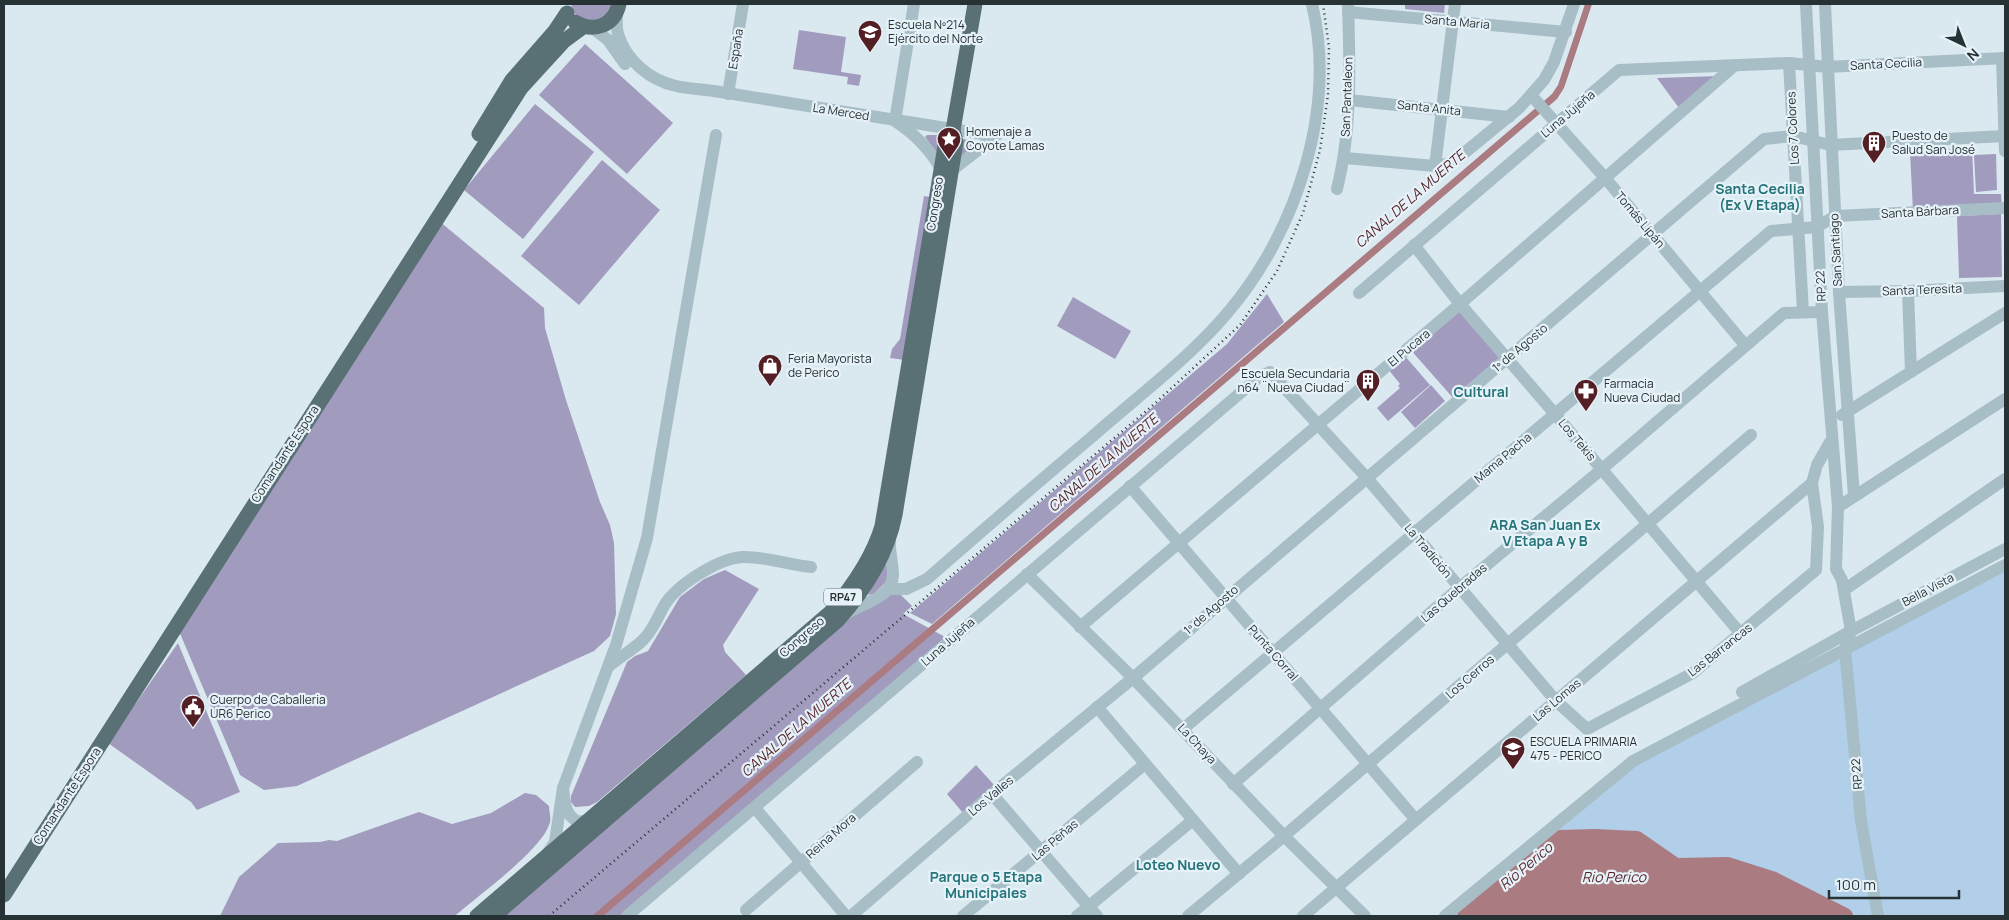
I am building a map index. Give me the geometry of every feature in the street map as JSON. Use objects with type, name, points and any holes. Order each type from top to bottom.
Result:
[{"type":"main road","name":"RP47","points":[[953,130],[975,4]]},
{"type":"main road","name":"Comandante Espora","points":[[4,895],[464,173],[521,88],[564,41],[588,27],[603,26],[612,20],[618,7]]},
{"type":"main road","name":"Comandante Espora","points":[[4,876],[447,186],[512,80],[555,32],[566,8]]},
{"type":"main road","points":[[566,8],[574,21],[588,27]]},
{"type":"main road","name":"Congreso","points":[[494,916],[838,620],[855,601],[869,579],[891,534],[946,170],[946,140],[953,130]]},
{"type":"main road","name":"Congreso","points":[[478,916],[831,612],[846,594],[863,567],[882,526],[946,170]]},
{"type":"street","name":"España","points":[[728,94],[743,4]]},
{"type":"street","points":[[914,4],[895,121],[913,133],[946,170]]},
{"type":"street","points":[[888,589],[906,589],[927,579],[1186,355],[1229,311],[1256,274],[1281,230],[1302,181],[1316,120],[1319,63],[1315,16],[1312,4]]},
{"type":"street","points":[[1435,166],[1455,4]]},
{"type":"street","points":[[1345,158],[1435,166],[1452,163],[1534,98],[1548,74],[1566,32],[1574,4]]},
{"type":"street","name":"RP 22","points":[[1806,4],[1822,312],[1838,507],[1836,568],[1844,590]]},
{"type":"street","name":"San Santiago","points":[[1825,4],[1838,292],[1854,496]]},
{"type":"street","points":[[618,7],[618,33],[625,48],[642,70],[653,78],[678,87],[728,94]]},
{"type":"street","name":"Santa Maria","points":[[1348,8],[1453,22],[1566,32]]},
{"type":"street","name":"San Pantaleon","points":[[1337,189],[1345,158],[1348,100],[1348,8]]},
{"type":"street","points":[[588,27],[608,40],[634,73],[654,87],[672,93],[713,96],[728,94]]},
{"type":"street","points":[[2004,58],[2005,151]]},
{"type":"street","name":"Santa Cecilia","points":[[1827,67],[2004,58]]},
{"type":"street","name":"Luna Jujeña","points":[[1359,293],[1553,119],[1619,70],[1789,64],[1827,67]]},
{"type":"street","name":"Los 7 Colores","points":[[1789,64],[1803,312]]},
{"type":"street","name":"El Pucara","points":[[1080,626],[1606,179],[1734,66]]},
{"type":"street","name":"La Merced","points":[[728,94],[996,136],[946,170]]},
{"type":"street","name":"Tomás Lipán","points":[[1534,98],[1606,179],[1745,346]]},
{"type":"street","name":"Santa Anita","points":[[1348,100],[1509,117]]},
{"type":"street","points":[[544,859],[555,842],[564,788],[616,644],[646,538],[716,135]]},
{"type":"street","name":"1º de Agosto","points":[[1133,678],[1764,139],[1793,136],[1830,145],[2005,136]]},
{"type":"street","name":"Santa Bárbara","points":[[1834,216],[2005,208]]},
{"type":"street","name":"Mama Pacha","points":[[1183,729],[1771,231],[1817,227],[1834,216]]},
{"type":"street","name":"Los Tekis","points":[[1414,245],[1460,304],[1508,358],[1741,634]]},
{"type":"street","name":"Santa Teresita","points":[[1838,292],[1908,291],[2005,286]]},
{"type":"street","points":[[1908,291],[1911,372]]},
{"type":"street","name":"Las Quebradas","points":[[1233,784],[1322,709],[1459,588],[1602,469],[1784,313],[1822,312]]},
{"type":"street","points":[[1830,423],[2005,312]]},
{"type":"street","name":"Luna Jujeña","points":[[627,916],[1130,486],[1259,377],[1270,372]]},
{"type":"street","name":"La Tradición","points":[[1270,372],[1366,477],[1459,588],[1509,643],[1556,701],[1587,729]]},
{"type":"street","points":[[1838,507],[2005,399]]},
{"type":"street","name":"Los Cerros","points":[[1188,916],[1369,764],[1751,436]]},
{"type":"street","points":[[1812,484],[1817,465],[1830,442]]},
{"type":"street","points":[[1851,631],[1844,590],[2005,479]]},
{"type":"street","name":"Las Barrancas","points":[[1587,729],[1693,673],[1816,570],[1818,527],[1812,484]]},
{"type":"street","name":"Las Lomas","points":[[1303,916],[1812,484]]},
{"type":"street","name":"Punta Corral","points":[[1130,486],[1416,820]]},
{"type":"street","points":[[838,620],[852,610],[883,594],[891,586],[893,574],[889,548],[891,534]]},
{"type":"street","name":"Bella Vista","points":[[1742,692],[1851,631],[2005,549]]},
{"type":"street","points":[[608,667],[642,641],[654,627],[665,604],[679,590],[713,566],[730,559],[744,557],[811,567]]},
{"type":"street","points":[[1444,916],[1633,761],[2005,565]]},
{"type":"street","name":"La Chaya","points":[[1027,574],[1133,678],[1233,784],[1365,916]]},
{"type":"street","name":"RP 22","points":[[1851,631],[1845,649],[1861,821],[1878,916]]},
{"type":"street","name":"Los Valles","points":[[851,916],[992,794],[1133,678]]},
{"type":"street","points":[[1096,707],[1239,874]]},
{"type":"street","name":"Reina Mora","points":[[746,910],[917,762]]},
{"type":"street","name":"Las Peñas","points":[[963,916],[1042,852],[1145,764]]},
{"type":"street","points":[[564,788],[567,812],[571,818],[578,822],[589,820]]},
{"type":"street","points":[[992,794],[1093,911]]},
{"type":"street","points":[[754,808],[846,916]]},
{"type":"street","points":[[1077,916],[1093,911],[1193,820]]},
{"type":"shaded area","points":[[571,4],[615,4],[600,22],[581,18],[575,13]]},
{"type":"shaded area","points":[[1405,4],[1445,4],[1444,13],[1405,9]]},
{"type":"shaded area","points":[[799,30],[846,37],[841,72],[861,75],[859,86],[847,84],[848,77],[793,69]]},
{"type":"shaded area","points":[[585,44],[673,123],[627,174],[539,95]]},
{"type":"shaded area","points":[[1719,76],[1679,108],[1657,78]]},
{"type":"shaded area","points":[[535,104],[594,152],[523,239],[464,190]]},
{"type":"shaded area","points":[[927,135],[940,135],[942,138],[939,156],[925,137]]},
{"type":"shaded area","points":[[964,139],[978,143],[959,158],[961,140]]},
{"type":"shaded area","points":[[1972,148],[1974,194],[2001,194],[2002,207],[1913,211],[1910,152]]},
{"type":"shaded area","points":[[1996,154],[1997,190],[1976,192],[1974,155]]},
{"type":"shaded area","points":[[602,160],[660,210],[579,305],[521,256]]},
{"type":"shaded area","points":[[924,196],[930,197],[905,360],[890,358],[892,349],[900,339]]},
{"type":"shaded area","points":[[2001,214],[2002,277],[1959,278],[1957,216]]},
{"type":"shaded area","points":[[439,221],[544,308],[545,328],[566,400],[600,502],[610,525],[614,543],[616,614],[610,636],[594,651],[297,786],[264,790],[240,775],[179,631]]},
{"type":"shaded area","points":[[1267,294],[1284,322],[932,624],[910,613],[1227,344]]},
{"type":"shaded area","points":[[1073,297],[1131,331],[1115,359],[1057,326]]},
{"type":"shaded area","points":[[1457,306],[1501,356],[1454,399],[1409,348]]},
{"type":"shaded area","points":[[1404,355],[1430,385],[1388,421],[1377,408],[1400,388],[1398,386],[1400,384],[1388,369]]},
{"type":"shaded area","points":[[1431,385],[1445,401],[1415,428],[1401,412]]},
{"type":"shaded area","points":[[885,563],[888,568],[887,581],[874,594],[868,595]]},
{"type":"shaded area","points":[[725,570],[759,589],[723,645],[725,652],[746,675],[597,802],[589,806],[575,807],[571,802],[571,796],[627,662],[635,656],[648,651],[680,597],[704,579]]},
{"type":"shaded area","points":[[893,587],[912,606],[903,614],[947,638],[620,916],[498,916],[841,620]]},
{"type":"shaded area","points":[[178,643],[240,792],[197,810],[191,802],[108,743]]},
{"type":"shaded area","points":[[976,765],[995,786],[963,813],[947,794]]},
{"type":"shaded area","points":[[525,793],[536,795],[549,806],[550,823],[543,836],[521,860],[455,916],[220,916],[239,877],[278,843],[337,841],[419,812],[452,824],[491,813]]},
{"type":"sand","points":[[2005,570],[2005,916],[1453,916],[1635,766]]},
{"type":"water","points":[[1585,4],[1592,4],[1564,88],[1557,99],[603,916],[592,916],[1552,94],[1558,85]]},
{"type":"water","name":"Rio Perico","points":[[1559,838],[1637,839],[1676,866],[1728,865],[1772,879],[1845,916],[1465,916]]},
{"type":"waterway","name":"Río Perico","points":[[1465,916],[1559,838],[1595,837],[1637,839],[1676,866],[1728,865],[1772,879],[1845,916]]},
{"type":"railway","points":[[549,916],[1151,407],[1240,325],[1277,271],[1303,213],[1320,150],[1328,95],[1329,47],[1323,4]]},
{"type":"place","name":"Escuela Nº214 Ejército del Norte","points":[[870,53]]},
{"type":"place","name":"Homenaje a Coyote Lamas","points":[[949,160]]},
{"type":"place","name":"Puesto de Salud San José","points":[[1874,164]]},
{"type":"place","name":"Feria Mayorista de Perico","points":[[770,387]]},
{"type":"place","name":"Escuela Secundaria n64 ¨Nueva Ciudad¨","points":[[1368,402]]},
{"type":"place","name":"Farmacia Nueva Ciudad","points":[[1586,412]]},
{"type":"place","name":"Cuerpo de Caballeria UR6 Perico","points":[[193,728]]},
{"type":"place","name":"ESCUELA PRIMARIA 475 - PERICO","points":[[1513,770]]},
{"type":"district","name":"Santa Cecilia (Ex V Etapa)","points":[[1760,197]]},
{"type":"district","name":"Cultural","points":[[1481,392]]},
{"type":"district","name":"ARA San Juan Ex V Etapa A y B","points":[[1545,534]]},
{"type":"district","name":"Loteo Nuevo","points":[[1178,865]]},
{"type":"district","name":"Parque o 5 Etapa Municipales","points":[[986,886]]},
{"type":"water label","name":"CANAL DE LA MUERTE","points":[[1410,199]]},
{"type":"water label","name":"CANAL DE LA MUERTE","points":[[1103,463]]},
{"type":"water label","name":"CANAL DE LA MUERTE","points":[[796,728]]}]
